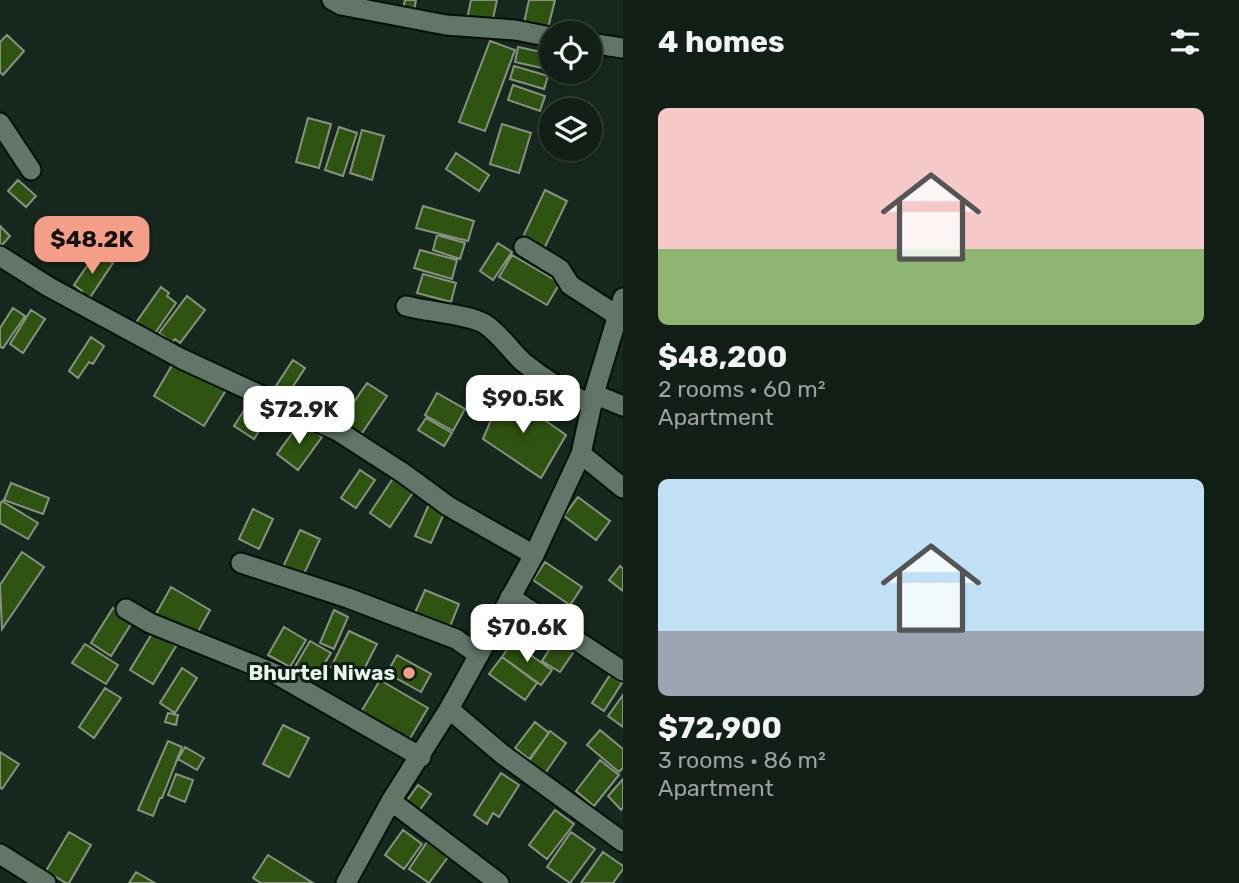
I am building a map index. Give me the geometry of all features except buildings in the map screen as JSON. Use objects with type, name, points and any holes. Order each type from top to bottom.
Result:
[{"type":"street","points":[[332,0],[341,5],[446,25],[515,30],[539,35]]},
{"type":"street","points":[[602,45],[623,48]]},
{"type":"street","points":[[0,123],[31,170]]},
{"type":"street","points":[[346,883],[391,801],[450,709],[534,555],[581,454],[593,400],[620,307],[570,285],[559,269],[524,247]]},
{"type":"street","points":[[0,256],[49,287],[182,359],[338,431],[448,506],[534,555]]},
{"type":"street","points":[[406,306],[483,323],[559,390],[623,406]]},
{"type":"street","points":[[581,454],[623,488]]},
{"type":"street","points":[[241,563],[348,598],[456,639],[479,655]]},
{"type":"street","points":[[510,597],[623,671]]},
{"type":"street","points":[[126,608],[150,623],[276,674],[421,757]]},
{"type":"street","points":[[450,709],[502,754],[623,842]]},
{"type":"street","points":[[391,801],[499,883]]},
{"type":"street","points":[[0,854],[46,883]]},
{"type":"place","name":"Bhurtel Niwas","points":[[409,673]]}]
